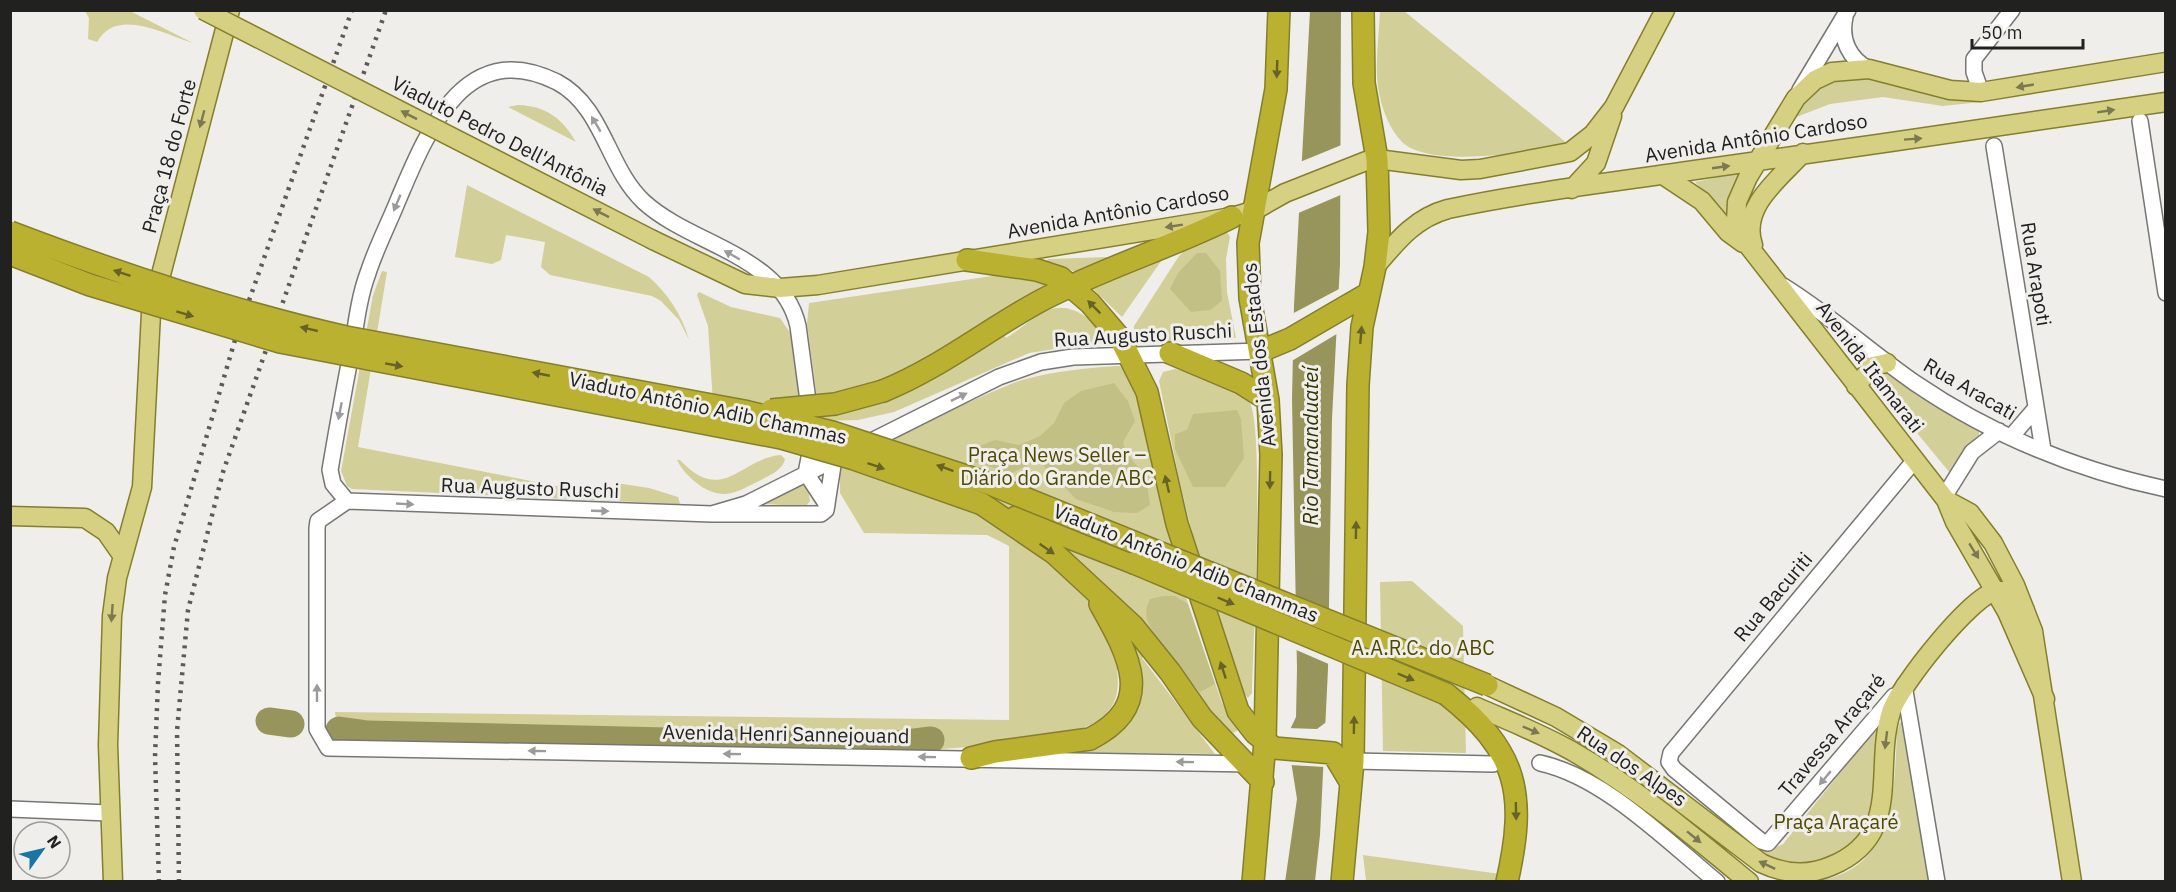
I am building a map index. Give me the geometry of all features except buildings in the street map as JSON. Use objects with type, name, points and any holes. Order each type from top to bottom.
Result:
[{"type":"highway","name":"Avenida dos Estados","points":[[1253,882],[1257,770],[1273,745],[1271,455],[1268,400],[1250,298],[1248,243],[1276,89],[1279,10]]},
{"type":"highway","points":[[1342,882],[1353,761],[1356,426],[1362,327],[1380,232],[1377,159],[1364,83],[1363,10]]},
{"type":"highway","points":[[744,411],[812,407],[883,391],[923,373],[1014,316],[1072,286],[1184,241],[1232,217]]},
{"type":"highway","name":"Viaduto Antônio Adib Chammas","points":[[10,232],[96,265],[286,323],[358,340],[744,411],[832,432],[990,484],[1487,685]]},
{"type":"highway","name":"Viaduto Antônio Adib Chammas","points":[[10,254],[90,285],[280,342],[782,438],[854,459],[982,504],[1134,563],[1478,707]]},
{"type":"highway","points":[[967,260],[1037,270],[1062,278],[1107,320],[1130,354],[1147,392],[1177,524],[1233,699],[1247,723],[1273,745],[1328,751],[1337,757],[1351,783]]},
{"type":"highway","points":[[1261,351],[1290,339],[1369,292]]},
{"type":"highway","points":[[1170,353],[1241,383],[1268,400]]},
{"type":"highway","points":[[982,504],[1054,553],[1090,585],[1154,650],[1202,718],[1257,770]]},
{"type":"highway","points":[[971,758],[995,752],[1090,739],[1102,733],[1127,708],[1132,688],[1129,661],[1090,585]]},
{"type":"highway","points":[[1446,694],[1486,728],[1499,747],[1515,786],[1516,821],[1508,881]]},
{"type":"highway","points":[[1347,844],[1357,882]]},
{"type":"main road","name":"Viaduto Pedro Dell'Antônia","points":[[203,10],[733,279],[761,287],[780,288]]},
{"type":"main road","name":"Praça 18 do Forte","points":[[113,882],[108,745],[112,616],[122,555],[143,477],[151,313],[230,10]]},
{"type":"main road","points":[[1572,189],[1596,163],[1614,107],[1665,10]]},
{"type":"main road","name":"Avenida Antônio Cardoso","points":[[1758,161],[1796,98],[1815,81],[1832,72],[1869,69],[1950,90],[1981,92],[2166,62]]},
{"type":"main road","name":"Avenida Antônio Cardoso","points":[[1375,267],[1405,233],[1430,214],[1460,206],[1803,153],[1889,141],[1949,136],[2166,102]]},
{"type":"main road","name":"Avenida Antônio Cardoso","points":[[780,288],[818,285],[1232,217],[1255,210],[1285,193],[1350,166],[1377,159],[1461,170],[1561,155],[1586,141],[1614,107]]},
{"type":"main road","name":"Avenida Itamarati","points":[[1754,254],[1749,234],[1753,210],[1803,153]]},
{"type":"main road","name":"Avenida Itamarati","points":[[1758,161],[1740,193],[1736,212],[1740,235],[1945,498],[1955,522],[1996,591],[2045,699]]},
{"type":"main road","points":[[1663,175],[1693,194],[1728,232],[1754,254]]},
{"type":"main road","points":[[1856,386],[1873,366],[1887,363]]},
{"type":"main road","name":"Avenida Itamarati","points":[[1945,498],[1970,513],[1984,530],[2003,561],[2033,631],[2072,882]]},
{"type":"main road","points":[[10,516],[78,517],[90,520],[105,532],[122,555]]},
{"type":"main road","points":[[1996,591],[2014,597],[2025,610]]},
{"type":"main road","name":"Travessa Araçaré","points":[[1904,685],[1976,602],[1996,591]]},
{"type":"main road","points":[[1487,685],[1556,717],[1603,745],[1665,787],[1748,855],[1773,869],[1788,873],[1823,870],[1853,855],[1866,841],[1882,809],[1888,725],[1891,711],[1904,685]]},
{"type":"main road","name":"Rua dos Alpes","points":[[1478,707],[1546,737],[1605,771],[1660,810],[1749,882]]},
{"type":"street","points":[[1981,92],[1974,72],[1974,59],[2012,10]]},
{"type":"street","points":[[1847,13],[1844,33],[1849,51],[1854,59],[1869,69]]},
{"type":"street","points":[[1796,98],[1847,13]]},
{"type":"street","points":[[346,501],[333,484],[330,470],[367,274],[420,149],[438,116],[462,89],[477,80],[510,72],[526,72],[543,76],[566,88],[595,120],[626,179],[644,201],[655,210],[758,270],[780,288],[795,312],[798,326],[813,438],[806,473],[827,505]]},
{"type":"street","points":[[2140,121],[2166,293]]},
{"type":"street","name":"Rua Arapoti","points":[[1994,146],[2043,450]]},
{"type":"street","name":"Rua Aracati","points":[[1776,282],[1820,309],[1887,363],[1935,395],[2005,434],[2104,475],[2166,489]]},
{"type":"street","name":"Rua Augusto Ruschi","points":[[712,514],[746,504],[999,377],[1031,365],[1073,357],[1261,351]]},
{"type":"street","points":[[1945,498],[1972,452],[2005,434],[2036,408]]},
{"type":"street","points":[[813,438],[855,435],[906,423]]},
{"type":"street","points":[[827,505],[834,459]]},
{"type":"street","name":"Rua Bacuriti","points":[[1669,762],[1671,753],[1914,460]]},
{"type":"street","name":"Rua Augusto Ruschi","points":[[346,501],[712,514],[821,514],[826,510],[827,505]]},
{"type":"street","name":"Avenida Henri Sannejouand","points":[[346,501],[318,521],[317,528],[317,729],[328,748],[971,758],[1257,770]]},
{"type":"street","points":[[1904,685],[1937,882]]},
{"type":"street","name":"Travessa Araçaré","points":[[1669,762],[1674,769],[1761,841],[1768,843],[1904,685]]},
{"type":"street","points":[[1353,761],[1493,764]]},
{"type":"street","name":"Rua dos Alpes","points":[[1540,763],[1561,768],[1588,780],[1717,882]]},
{"type":"street","points":[[10,809],[109,813]]},
{"type":"green space","points":[[85,11],[130,11],[193,43],[141,26],[128,25],[116,26],[106,32],[97,42],[88,39],[89,18]]},
{"type":"green space","points":[[1380,11],[1404,11],[1568,144],[1507,154],[1458,157],[1435,155],[1416,150],[1402,142],[1387,119],[1379,93],[1377,62]]},
{"type":"green space","points":[[1852,74],[1980,99],[1981,102],[1943,106],[1883,97],[1830,104],[1794,118],[1818,90]]},
{"type":"green space","points":[[518,105],[537,108],[552,115],[565,126],[576,142],[508,107]]},
{"type":"green space","points":[[1739,173],[1730,196],[1726,216],[1695,182]]},
{"type":"green space","points":[[467,185],[649,277],[674,306],[689,340],[679,320],[661,301],[652,296],[550,275],[541,267],[545,242],[506,235],[501,260],[492,264],[455,257]]},
{"type":"green space","points":[[1227,232],[1230,237],[1226,259],[1227,292],[1236,338],[1146,343],[1138,339],[1134,326],[1179,256],[1188,247]]},
{"type":"green space","points":[[1197,253],[1206,253],[1220,271],[1222,301],[1210,310],[1191,312],[1170,289],[1178,273]]},
{"type":"green space","points":[[1107,257],[1109,260],[1076,272],[1046,262],[1048,259]]},
{"type":"green space","points":[[1164,257],[1122,317],[1093,289],[1093,286]]},
{"type":"green space","points":[[382,271],[387,272],[358,447],[613,497],[616,483],[649,488],[678,497],[680,504],[352,489],[347,486],[341,471],[373,295]]},
{"type":"green space","name":"Praça News Seller – Diário do Grande ABC","points":[[999,275],[1030,277],[1046,284],[992,316],[1006,338],[1045,312],[1054,308],[1065,308],[1076,311],[1092,321],[1102,331],[1106,341],[1029,353],[894,412],[858,420],[820,421],[807,324],[809,303]]},
{"type":"green space","points":[[699,292],[731,307],[780,318],[791,334],[804,426],[713,403],[708,326],[697,295]]},
{"type":"green space","name":"Praça News Seller – Diário do Grande ABC","points":[[1123,367],[1134,384],[1188,604],[1222,703],[1238,730],[1233,733],[1215,717],[1162,642],[1142,658],[1215,754],[1052,752],[1140,696],[1142,680],[1139,660],[1117,669],[1118,688],[1113,705],[1105,715],[1091,725],[1044,738],[987,745],[917,751],[346,739],[338,732],[335,712],[1009,720],[1009,546],[987,535],[864,533],[840,493],[840,469],[896,437],[1008,385],[1046,374]]},
{"type":"green space","name":"Praça News Seller – Diário do Grande ABC","points":[[1175,369],[1215,380],[1235,389],[1249,401],[1254,418],[1257,539],[1252,693],[1248,698],[1244,694],[1198,557],[1180,483],[1159,381],[1163,372]]},
{"type":"green space","points":[[1887,372],[1925,399],[1979,430],[1979,436],[1961,454],[1950,473],[1874,381],[1875,375]]},
{"type":"green space","points":[[1114,383],[1128,401],[1135,421],[1123,442],[1126,453],[1146,476],[1150,505],[1137,513],[1114,512],[1076,499],[1038,460],[1012,473],[971,461],[977,447],[995,440],[1019,445],[1040,436],[1054,423],[1064,403],[1081,391]]},
{"type":"green space","points":[[1237,410],[1241,419],[1244,458],[1225,487],[1193,487],[1175,449],[1175,434],[1187,430],[1193,414]]},
{"type":"green space","points":[[781,455],[785,459],[784,463],[776,472],[726,494],[704,488],[685,472],[677,460],[708,479],[720,479],[767,458]]},
{"type":"green space","points":[[800,484],[808,489],[810,501],[806,506],[761,504]]},
{"type":"green space","name":"A.A.R.C. do ABC","points":[[1412,581],[1463,626],[1466,753],[1383,751],[1380,582]]},
{"type":"green space","points":[[1175,596],[1188,604],[1215,684],[1200,692],[1164,647],[1148,622],[1146,610],[1150,599]]},
{"type":"green space","name":"Praça Araçaré","points":[[1900,722],[1904,724],[1929,881],[1810,882],[1838,876],[1859,864],[1874,847],[1884,828],[1891,805],[1897,731]]},
{"type":"green space","name":"Praça Araçaré","points":[[1877,730],[1879,777],[1873,809],[1859,836],[1849,847],[1819,862],[1798,864],[1769,857],[1751,847],[1753,845],[1769,850],[1783,844]]},
{"type":"green space","points":[[1363,855],[1500,874],[1497,881],[1366,881]]},
{"type":"water","name":"Rio Tamanduateí","points":[[1310,11],[1341,11],[1340,264],[1332,419],[1328,669],[1320,835],[1315,881],[1285,882],[1297,799],[1287,736],[1296,717],[1297,669],[1292,399],[1294,305]]},
{"type":"pier","points":[[1344,144],[1343,194],[1296,214],[1300,162]]},
{"type":"pier","points":[[1339,289],[1340,332],[1290,362],[1290,315]]},
{"type":"pier","points":[[1293,599],[1332,615],[1331,665],[1294,649]]},
{"type":"pier","points":[[1329,720],[1327,770],[1325,767],[1290,765],[1284,737],[1286,728],[1317,729]]},
{"type":"waterway","points":[[269,721],[291,724]]},
{"type":"waterway","points":[[339,730],[368,734],[882,746],[931,740]]},
{"type":"railway","points":[[159,882],[155,757],[158,683],[165,595],[174,547],[235,340],[352,10]]},
{"type":"railway","points":[[179,882],[177,731],[188,610],[223,472],[386,10]]}]
